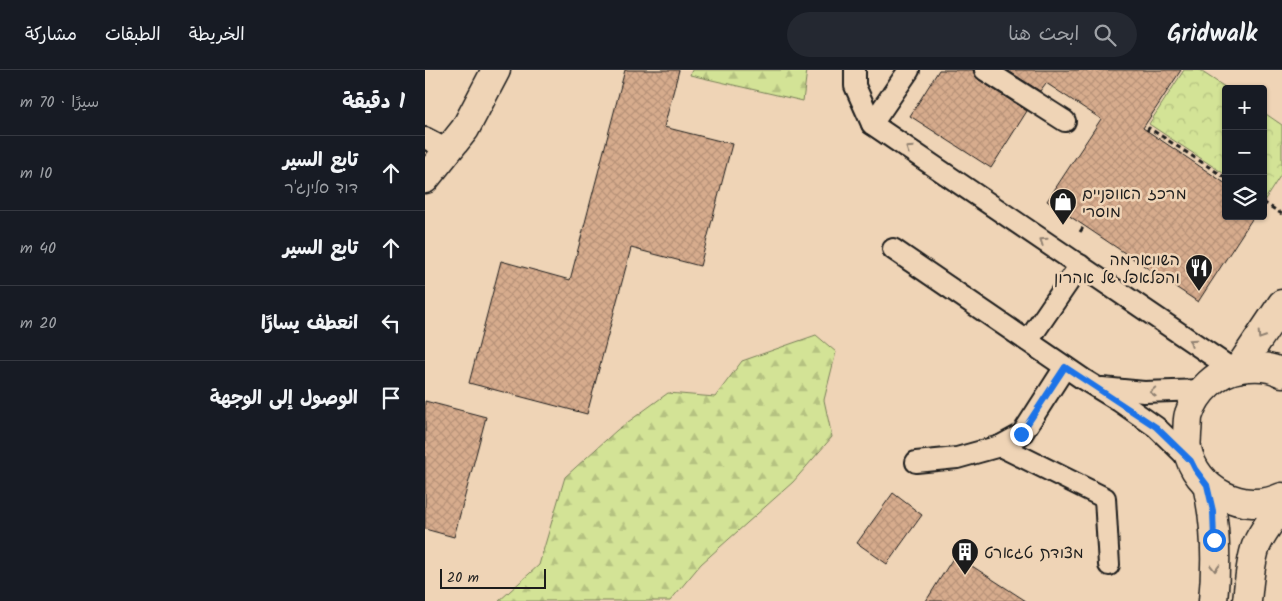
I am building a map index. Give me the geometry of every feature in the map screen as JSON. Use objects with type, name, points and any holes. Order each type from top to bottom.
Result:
[{"type":"street","points":[[425,179],[436,144],[465,129],[496,70]]},
{"type":"street","points":[[1236,369],[1282,304]]},
{"type":"street","points":[[1282,372],[1258,366],[1236,369],[1219,376],[1202,390],[1188,415],[1187,448],[1195,469],[1207,485],[1230,499],[1259,504],[1282,497]]},
{"type":"street","points":[[1207,485],[1213,511],[1215,576],[1213,601]]},
{"type":"street","points":[[1247,601],[1249,577],[1256,547],[1282,506]]},
{"type":"lane","points":[[855,70],[855,86],[872,124],[1080,266],[1236,369]]},
{"type":"lane","points":[[872,124],[909,70]]},
{"type":"lane","points":[[985,70],[1065,121]]},
{"type":"lane","points":[[893,249],[1156,427],[1191,461]]},
{"type":"lane","points":[[1028,342],[1080,266]]},
{"type":"lane","points":[[916,462],[957,458],[1000,446],[1021,434],[1065,367]]},
{"type":"lane","points":[[1096,387],[1144,392],[1202,390]]},
{"type":"lane","points":[[1000,446],[1105,498],[1109,565]]},
{"type":"path","points":[[1147,131],[1149,128],[1222,175]]},
{"type":"path","points":[[1267,205],[1282,214]]},
{"type":"green space","points":[[692,70],[807,70],[803,101],[690,75]]},
{"type":"green space","points":[[1184,70],[1199,70],[1222,85],[1222,172],[1149,124]]},
{"type":"green space","points":[[1267,115],[1282,125],[1282,173],[1267,196]]},
{"type":"green space","points":[[816,335],[836,352],[824,400],[832,437],[793,482],[701,564],[670,601],[499,601],[539,565],[565,477],[617,430],[668,393],[715,397],[742,361]]},
{"type":"building","points":[[625,70],[679,70],[664,127],[732,144],[700,266],[631,248],[587,414],[469,383],[501,261],[570,280]]},
{"type":"building","points":[[939,70],[973,70],[979,80],[1027,111],[991,168],[910,116]]},
{"type":"building","points":[[1007,70],[1181,70],[1143,128],[1222,181],[1222,220],[1251,220],[1198,302],[1047,201],[1101,119],[1046,83],[1040,91]]},
{"type":"building","points":[[425,401],[486,417],[454,537],[425,529]]},
{"type":"building","points":[[893,493],[922,515],[887,564],[857,543]]},
{"type":"building","name":"מצודת טגארט","points":[[955,555],[1026,601],[926,601]]},
{"type":"place","name":"מרכז האופניים מוסרי","points":[[1063,226]]},
{"type":"place","name":"השווארמה והפלאפל של אהרון","points":[[1199,292]]},
{"type":"place","name":"מצודת טגארט","points":[[965,576]]},
{"type":"route","points":[[1021,434],[1065,367],[1156,427],[1191,461],[1207,485],[1213,511],[1214,540]]}]
